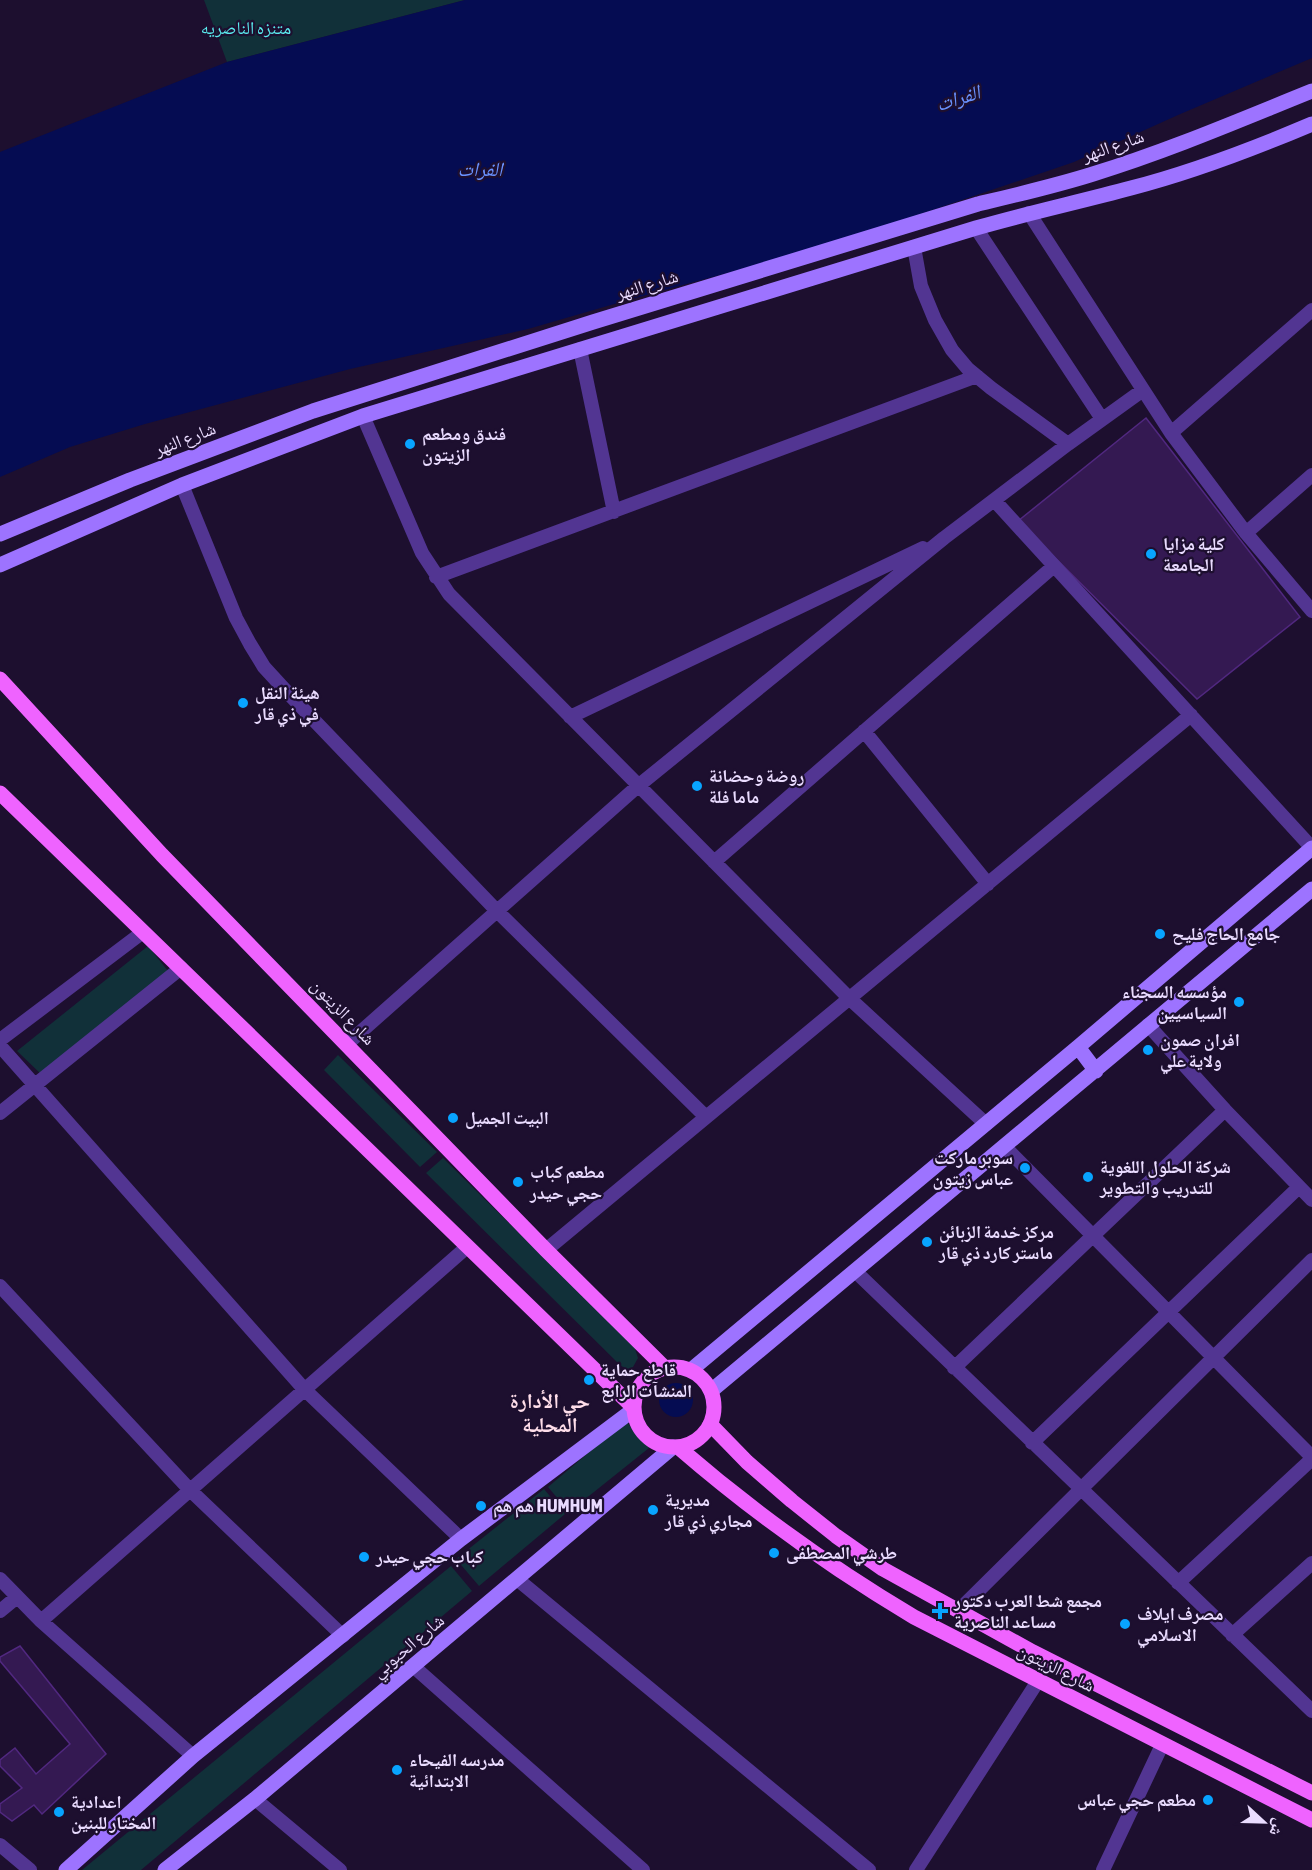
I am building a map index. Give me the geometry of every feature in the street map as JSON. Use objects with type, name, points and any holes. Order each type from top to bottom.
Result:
[{"type":"main road","name":"شارع النهر","points":[[0,534],[130,480],[313,411],[978,204],[1093,174],[1191,139],[1312,91]]},
{"type":"main road","points":[[0,565],[182,485],[363,416],[976,228],[1180,174],[1312,124]]},
{"type":"main road","name":"شارع الزيتون","points":[[0,679],[162,855],[546,1250],[664,1367]]},
{"type":"main road","points":[[0,793],[633,1409]]},
{"type":"main road","points":[[691,1370],[1312,848]]},
{"type":"main road","points":[[711,1391],[1312,889]]},
{"type":"main road","points":[[1078,1047],[1096,1071]]},
{"type":"main road","points":[[664,1367],[682,1367],[691,1370],[706,1382],[711,1391],[714,1413],[710,1424],[702,1435],[691,1443],[675,1447],[661,1445],[642,1432],[636,1422],[633,1409],[635,1394],[651,1373],[664,1367]]},
{"type":"main road","points":[[66,1870],[193,1756],[461,1539],[633,1409]]},
{"type":"main road","name":"شارع الزيتون","points":[[710,1424],[747,1462],[836,1536],[883,1569],[1043,1657],[1312,1793]]},
{"type":"main road","name":"شارع الزيتون","points":[[675,1447],[748,1505],[855,1581],[914,1617],[1312,1820]]},
{"type":"main road","name":"شارع الحبوبي","points":[[165,1870],[255,1798],[675,1447]]},
{"type":"street","points":[[1029,213],[1171,433],[1246,533],[1312,611]]},
{"type":"street","points":[[976,228],[1101,419]]},
{"type":"street","points":[[914,247],[921,286],[935,320],[952,350],[968,369],[1068,444]]},
{"type":"street","points":[[1171,433],[1312,310]]},
{"type":"street","points":[[580,349],[614,512]]},
{"type":"street","points":[[436,577],[977,376]]},
{"type":"street","points":[[347,1044],[638,786],[944,538],[1143,390]]},
{"type":"street","points":[[363,416],[422,553],[449,594],[849,999],[986,1124]]},
{"type":"street","points":[[1246,533],[1312,475]]},
{"type":"street","points":[[182,485],[236,618],[264,667],[285,692],[497,911],[706,1117]]},
{"type":"street","points":[[994,500],[1312,848]]},
{"type":"street","points":[[570,717],[944,538]]},
{"type":"street","points":[[714,862],[1054,566]]},
{"type":"street","points":[[546,1250],[1191,715]]},
{"type":"street","points":[[864,731],[988,884]]},
{"type":"street","points":[[0,1040],[143,932]]},
{"type":"street","points":[[0,1113],[181,968]]},
{"type":"street","points":[[1148,1025],[1225,1110],[1312,1200]]},
{"type":"street","points":[[0,1046],[304,1389],[461,1539]]},
{"type":"street","points":[[954,1368],[1225,1110]]},
{"type":"street","points":[[1005,1147],[1312,1458],[1178,1583]]},
{"type":"street","points":[[1032,1443],[1299,1187]]},
{"type":"street","points":[[41,1621],[467,1247]]},
{"type":"street","points":[[958,1611],[1312,1260]]},
{"type":"street","points":[[856,1272],[1312,1712]]},
{"type":"street","points":[[0,1286],[190,1490],[343,1636]]},
{"type":"street","points":[[1232,1635],[1312,1563]]},
{"type":"street","points":[[0,1579],[41,1621],[193,1756]]},
{"type":"street","points":[[517,1579],[869,1870]]},
{"type":"street","points":[[0,1611],[17,1597]]},
{"type":"street","points":[[413,1666],[643,1870]]},
{"type":"street","points":[[910,1870],[920,1865],[1038,1681]]},
{"type":"street","points":[[1103,1870],[1162,1745]]},
{"type":"street","points":[[255,1798],[340,1870]]},
{"type":"street","points":[[0,1845],[30,1870]]},
{"type":"green space","name":"متنزه الناصريه","points":[[204,0],[465,0],[227,62]]},
{"type":"green space","points":[[148,946],[168,971],[42,1075],[17,1051]]},
{"type":"green space","points":[[338,1055],[437,1152],[420,1167],[324,1070]]},
{"type":"green space","points":[[443,1158],[634,1346],[638,1358],[633,1367],[628,1369],[621,1366],[426,1173]]},
{"type":"green space","points":[[626,1421],[649,1448],[569,1512],[548,1487]]},
{"type":"green space","points":[[544,1489],[565,1514],[479,1586],[456,1559]]},
{"type":"green space","points":[[451,1566],[472,1591],[141,1870],[82,1870]]},
{"type":"water","name":"الفرات","points":[[465,0],[1312,0],[1312,58],[1074,162],[823,247],[528,329],[350,369],[145,424],[70,447],[0,477],[0,152],[227,62]]},
{"type":"water","points":[[676,1383],[688,1388],[693,1400],[688,1412],[676,1417],[664,1412],[659,1400],[664,1388]]},
{"type":"building","points":[[1146,418],[1300,617],[1197,699],[1018,521]]},
{"type":"building","points":[[20,1646],[106,1754],[42,1814],[34,1805],[12,1821],[0,1812],[0,1804],[22,1788],[0,1766],[0,1760],[15,1748],[36,1774],[70,1744],[0,1661],[0,1657]]},
{"type":"place","name":"فندق ومطعم الزيتون","points":[[410,444]]},
{"type":"place","name":"كلية مزايا الجامعة","points":[[1151,554]]},
{"type":"place","name":"هيئة النقل في ذي قار","points":[[243,703]]},
{"type":"place","name":"روضة وحضانة ماما فلة","points":[[697,786]]},
{"type":"place","name":"جامع الحاج فليح","points":[[1160,934]]},
{"type":"place","name":"مؤسسه السجناء السياسيين","points":[[1239,1002]]},
{"type":"place","name":"افران صمون ولاية علي","points":[[1148,1050]]},
{"type":"place","name":"البيت الجميل","points":[[453,1118]]},
{"type":"place","name":"سوبر ماركت عباس زيتون","points":[[1025,1168]]},
{"type":"place","name":"شركة الحلول اللغوية للتدريب والتطوير","points":[[1088,1177]]},
{"type":"place","name":"مطعم كباب حجي حيدر","points":[[518,1182]]},
{"type":"place","name":"مركز خدمة الزبائن ماستر كارد ذي قار","points":[[927,1242]]},
{"type":"place","name":"قاطع حماية المنشآت الرابع","points":[[589,1380]]},
{"type":"place","name":"هم هم HUMHUM","points":[[481,1506]]},
{"type":"place","name":"مديرية مجاري ذي قار","points":[[653,1510]]},
{"type":"place","name":"طرشي المصطفى","points":[[774,1553]]},
{"type":"place","name":"كباب حجي حيدر","points":[[364,1557]]},
{"type":"place","name":"مجمع شط العرب دكتور مساعد الناصرية","points":[[940,1611]]},
{"type":"place","name":"مصرف ايلاف الاسلامي","points":[[1125,1624]]},
{"type":"place","name":"مدرسه الفيحاء الابتدائية","points":[[397,1770]]},
{"type":"place","name":"مطعم حجي عباس","points":[[1208,1800]]},
{"type":"place","name":"اعدادية المختار للبنين","points":[[59,1812]]},
{"type":"district","name":"حي الأدارة المحلية","points":[[550,1413]]}]
